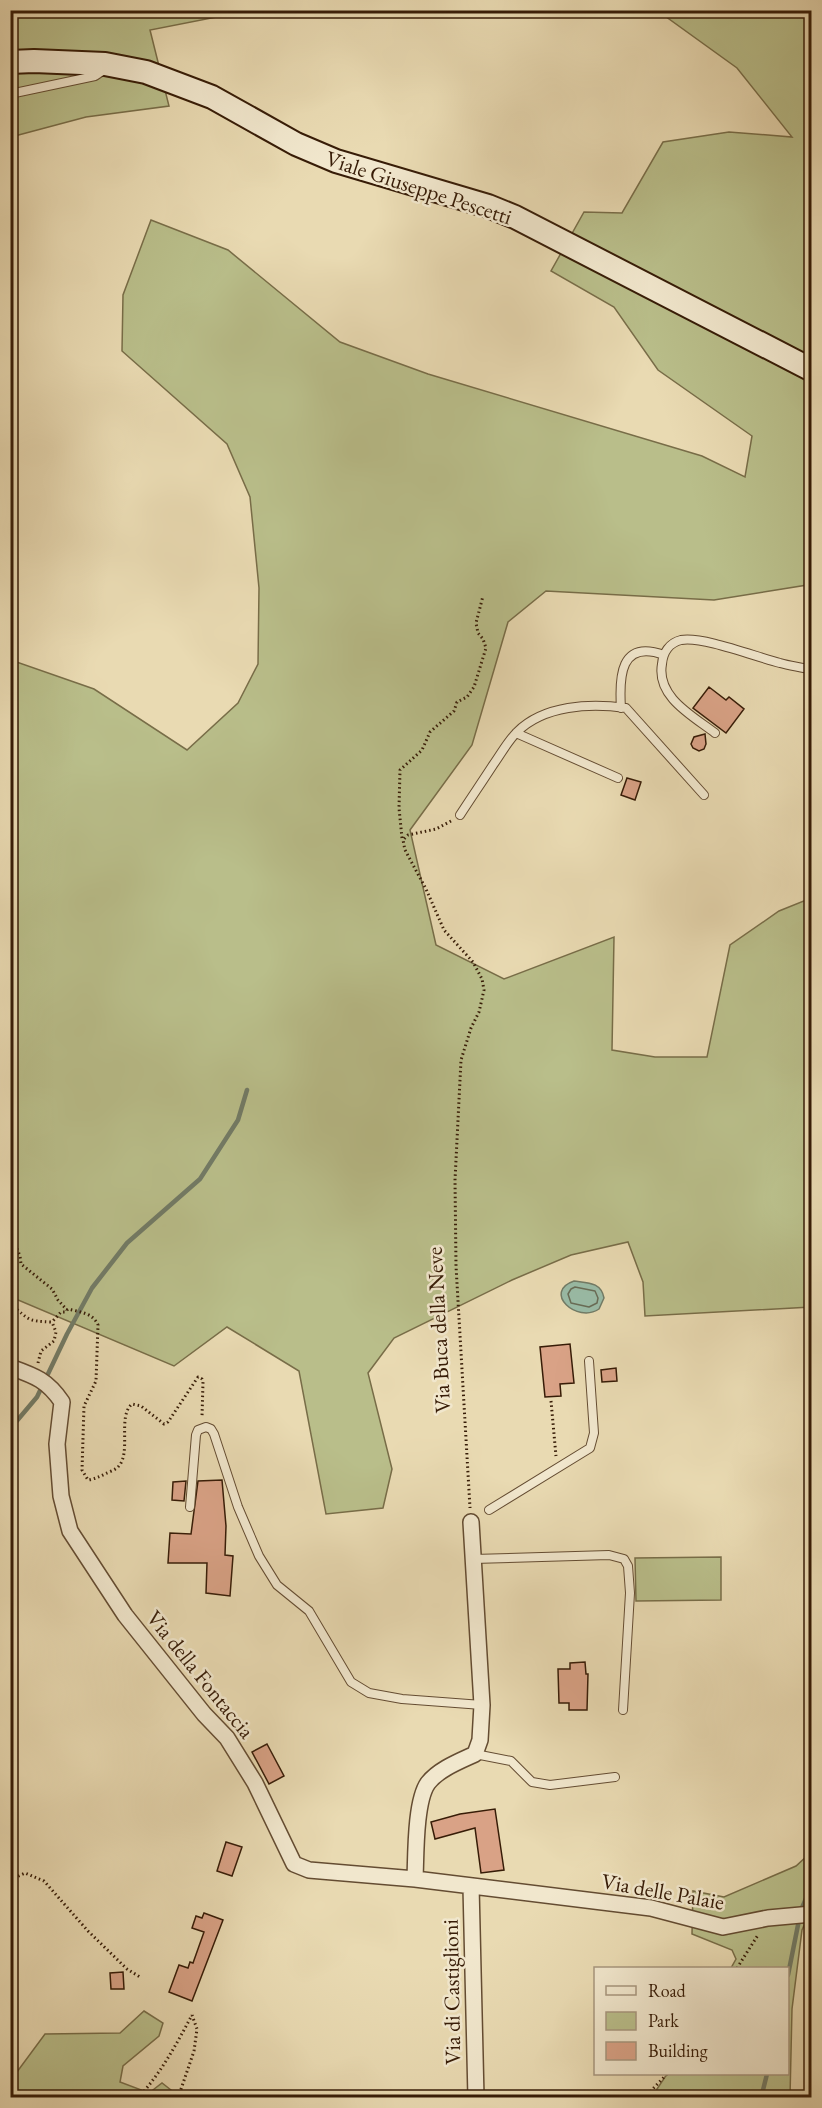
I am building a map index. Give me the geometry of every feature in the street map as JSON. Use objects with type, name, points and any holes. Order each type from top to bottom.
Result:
[{"type":"street","name":"Viale Giuseppe Pescetti","points":[[10,62],[102,64],[146,72],[212,97],[296,144],[336,162],[488,206],[514,217],[812,370]]},
{"type":"street","points":[[10,1367],[43,1382]]},
{"type":"street","name":"Via della Fontaccia","points":[[43,1382],[62,1402],[57,1444],[61,1496],[70,1531],[125,1615],[204,1714],[227,1738],[255,1783],[294,1864],[309,1870],[471,1886]]},
{"type":"street","points":[[415,1879],[422,1796],[429,1783],[440,1774],[475,1754],[480,1740],[482,1705],[473,1559],[475,1519]]},
{"type":"street","name":"Via delle Palaie","points":[[471,1886],[651,1908],[723,1927],[768,1918],[812,1914]]},
{"type":"street","name":"Via di Castiglioni","points":[[471,1886],[476,2097]]},
{"type":"lane","points":[[10,94],[95,76],[101,72],[102,64]]},
{"type":"lane","points":[[715,733],[668,694],[662,681],[661,666],[664,655],[675,642],[691,640],[812,670]]},
{"type":"lane","points":[[621,708],[621,671],[624,664],[643,652],[664,655]]},
{"type":"lane","points":[[460,815],[516,733],[535,717],[575,707],[621,708],[631,712],[704,795]]},
{"type":"lane","points":[[516,733],[618,778]]},
{"type":"lane","points":[[489,1510],[585,1452],[593,1441],[589,1361]]},
{"type":"lane","points":[[190,1507],[196,1435],[206,1427],[214,1434],[238,1507],[259,1556],[277,1585],[309,1611],[351,1682],[369,1693],[402,1699],[482,1705]]},
{"type":"lane","points":[[473,1559],[609,1555],[624,1559],[628,1566],[630,1593],[623,1710]]},
{"type":"lane","points":[[475,1754],[511,1761],[532,1782],[540,1784],[550,1785],[615,1777]]},
{"type":"path","name":"Via Buca della Neve","points":[[475,1519],[456,1266],[455,1180],[461,1060],[471,1028],[479,1012],[484,990],[482,979],[473,962],[444,930],[405,850],[399,808],[400,770],[422,750],[430,732],[454,711],[456,702],[467,696],[474,687],[486,648],[478,633],[476,623],[483,596]]},
{"type":"path","points":[[403,840],[408,835],[436,829],[460,815]]},
{"type":"path","points":[[10,1232],[21,1264],[52,1289],[67,1310]]},
{"type":"path","points":[[10,1304],[23,1317],[34,1322],[52,1322],[61,1312],[71,1310],[94,1317],[98,1325],[96,1382],[84,1406],[82,1470],[88,1480],[98,1478],[120,1464],[124,1451],[129,1405],[141,1406],[164,1424],[168,1422],[198,1377],[203,1382],[202,1428]]},
{"type":"path","points":[[43,1382],[37,1367],[41,1351],[54,1341],[56,1332],[52,1322]]},
{"type":"path","points":[[551,1401],[557,1469]]},
{"type":"path","points":[[10,1880],[25,1873],[44,1881],[88,1931],[127,1969],[140,1977]]},
{"type":"path","points":[[738,1967],[768,1918]]},
{"type":"path","points":[[138,2097],[168,2060],[192,2015],[197,2029],[194,2051],[178,2097]]},
{"type":"path","points":[[644,2097],[665,2075]]},
{"type":"green space","points":[[11,11],[247,11],[150,30],[169,106],[86,117],[11,137]]},
{"type":"green space","points":[[658,11],[811,11],[812,558],[807,585],[714,600],[546,591],[508,622],[472,745],[410,830],[436,945],[504,979],[614,937],[612,1050],[655,1057],[707,1057],[730,945],[779,911],[811,898],[811,1307],[645,1316],[643,1282],[628,1242],[571,1255],[512,1280],[394,1338],[368,1373],[392,1469],[383,1508],[326,1514],[299,1371],[227,1327],[174,1366],[11,1297],[11,660],[94,689],[187,750],[238,703],[258,664],[259,588],[250,497],[227,444],[122,351],[123,295],[151,220],[228,250],[340,342],[428,374],[702,456],[745,477],[752,436],[658,370],[614,307],[551,271],[584,212],[622,213],[663,142],[729,132],[792,137],[737,68]]},
{"type":"green space","points":[[721,1557],[721,1600],[636,1601],[635,1558]]},
{"type":"green space","points":[[811,1828],[811,1910],[802,1930],[792,2009],[790,2097],[651,2098],[666,2075],[789,2075],[789,1967],[732,1967],[736,1959],[732,1950],[692,1934],[693,1891],[724,1897],[796,1866],[808,1855],[808,1830]]},
{"type":"green space","points":[[144,2011],[163,2023],[159,2036],[123,2066],[120,2082],[149,2093],[162,2083],[171,2090],[170,2097],[11,2097],[11,2080],[45,2034],[120,2033]]},
{"type":"water","points":[[574,1281],[593,1284],[600,1289],[604,1298],[599,1309],[590,1313],[581,1312],[566,1305],[561,1292],[565,1286]]},
{"type":"building","points":[[709,687],[726,700],[729,697],[744,709],[726,733],[693,708]]},
{"type":"building","points":[[705,734],[704,749],[699,751],[693,748],[691,744],[694,737]]},
{"type":"building","points":[[627,778],[641,782],[635,800],[621,795]]},
{"type":"building","points":[[570,1344],[574,1383],[560,1384],[561,1396],[545,1397],[540,1347]]},
{"type":"building","points":[[616,1368],[617,1381],[602,1382],[601,1370]]},
{"type":"building","points":[[222,1480],[226,1526],[225,1555],[233,1556],[230,1596],[206,1593],[207,1563],[168,1563],[170,1533],[191,1534],[198,1481]]},
{"type":"building","points":[[186,1481],[184,1501],[172,1500],[173,1482]]},
{"type":"building","points":[[585,1662],[586,1674],[588,1674],[587,1710],[569,1710],[569,1703],[559,1703],[558,1669],[570,1669],[570,1663]]},
{"type":"building","points":[[267,1744],[284,1776],[269,1784],[252,1752]]},
{"type":"building","points":[[495,1809],[504,1870],[481,1873],[475,1828],[435,1839],[431,1822],[460,1814]]},
{"type":"building","points":[[226,1842],[242,1847],[232,1876],[217,1871]]},
{"type":"building","points":[[204,1913],[223,1920],[192,2001],[169,1992],[179,1965],[188,1968],[190,1962],[193,1963],[204,1932],[192,1928],[196,1916],[202,1918]]},
{"type":"building","points":[[123,1972],[124,1989],[111,1989],[110,1973]]},
{"type":"waterway","points":[[10,1429],[37,1397],[92,1288],[127,1243],[200,1179],[238,1120],[247,1090]]},
{"type":"waterway","points":[[789,1970],[801,1910],[812,1885]]},
{"type":"waterway","points":[[761,2098],[767,2075]]}]
